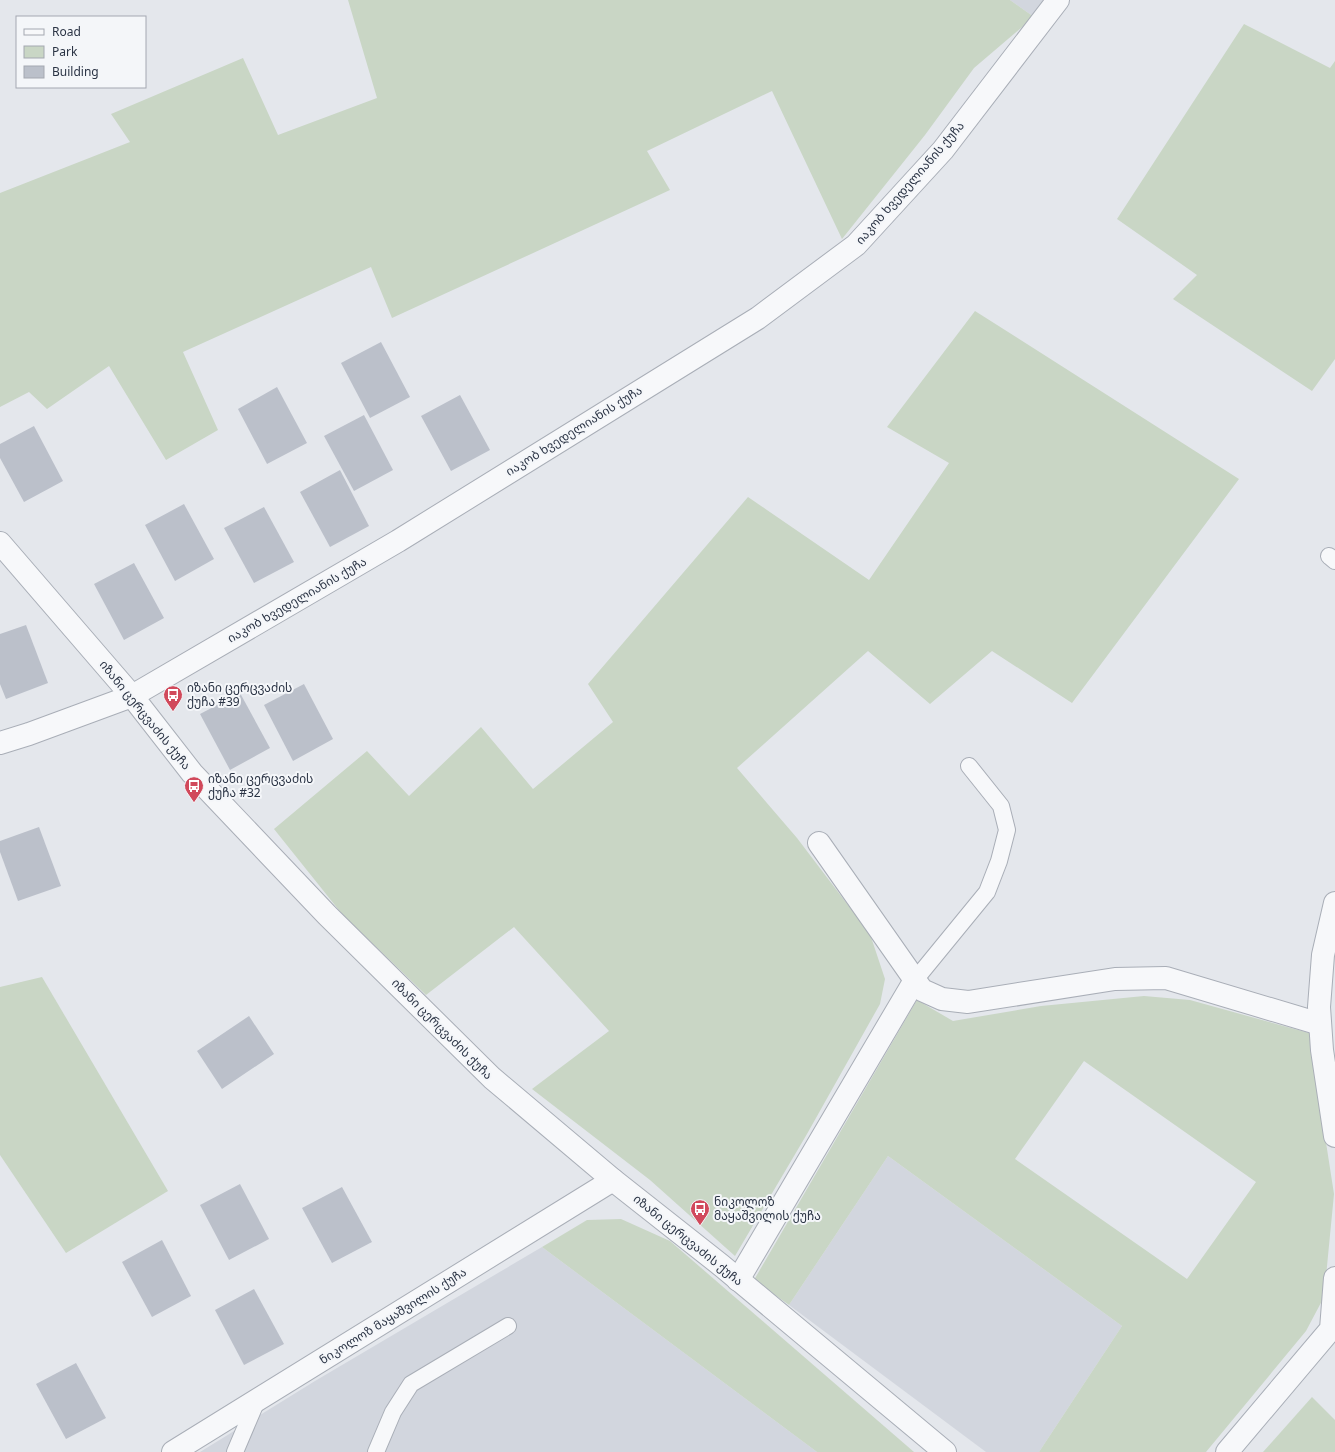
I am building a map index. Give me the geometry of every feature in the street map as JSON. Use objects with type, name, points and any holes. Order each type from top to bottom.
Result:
[{"type":"street","name":"იაკობ ხვედელიანის ქუჩა","points":[[0,743],[29,734],[132,696],[398,541],[758,318],[856,245],[942,150],[1058,0]]},
{"type":"street","name":"იზანი ცერცვაძის ქუჩა","points":[[0,543],[132,696],[192,773],[327,915],[492,1078],[613,1180],[738,1280],[945,1452]]},
{"type":"street","points":[[819,843],[922,990],[942,999],[968,1002],[1115,979],[1166,978],[1325,1013]]},
{"type":"street","points":[[1335,903],[1323,956],[1325,1013],[1322,1050],[1335,1136]]},
{"type":"street","points":[[738,1280],[915,980]]},
{"type":"street","name":"ნიკოლოზ მაყაშვილის ქუჩა","points":[[173,1452],[258,1398],[613,1180]]},
{"type":"street","points":[[1227,1452],[1334,1330],[1335,1278]]},
{"type":"lane","points":[[915,980],[987,892],[999,861],[1007,830],[1001,806],[969,766]]},
{"type":"lane","points":[[376,1452],[393,1412],[411,1384],[508,1326]]},
{"type":"lane","points":[[235,1452],[258,1398]]},
{"type":"shaded area","points":[[1010,0],[1047,0],[1034,17]]},
{"type":"shaded area","points":[[888,1156],[1122,1326],[1039,1452],[986,1452],[789,1305]]},
{"type":"shaded area","points":[[542,1247],[817,1452],[200,1452],[315,1381]]},
{"type":"green space","points":[[348,0],[1010,0],[1034,17],[974,68],[925,135],[842,239],[772,91],[647,151],[670,190],[392,318],[371,267],[183,352],[218,430],[166,460],[109,366],[47,409],[29,392],[0,407],[0,193],[130,142],[111,114],[243,58],[278,135],[377,98]]},
{"type":"green space","points":[[1244,24],[1330,68],[1335,61],[1335,359],[1312,391],[1173,299],[1197,275],[1117,219]]},
{"type":"green space","points":[[975,311],[1239,479],[1072,703],[992,651],[930,704],[868,651],[737,768],[797,838],[870,934],[885,979],[880,1004],[807,1134],[735,1256],[650,1180],[532,1089],[609,1031],[514,927],[426,995],[342,914],[274,829],[367,751],[409,796],[481,727],[533,789],[613,722],[588,684],[748,497],[869,580],[949,463],[887,427]]},
{"type":"green space","points":[[42,977],[168,1191],[66,1253],[0,1155],[0,987]]},
{"type":"green space","points":[[1144,996],[1190,1000],[1309,1033],[1334,1194],[1324,1297],[1306,1331],[1206,1452],[1039,1452],[1122,1326],[888,1156],[789,1305],[754,1280],[917,1000],[953,1021],[1041,1006]],"holes":[[[1084,1061],[1256,1182],[1187,1279],[1015,1159]]]},
{"type":"green space","points":[[621,1219],[670,1241],[914,1452],[817,1452],[542,1247],[587,1220]]},
{"type":"green space","points":[[1312,1397],[1335,1420],[1335,1452],[1263,1452]]},
{"type":"building","points":[[381,342],[410,397],[370,418],[341,363]]},
{"type":"building","points":[[277,387],[307,443],[267,464],[238,409]]},
{"type":"building","points":[[460,395],[490,450],[451,471],[421,416]]},
{"type":"building","points":[[364,415],[393,470],[354,491],[324,436]]},
{"type":"building","points":[[34,426],[63,481],[24,502],[0,458],[0,444]]},
{"type":"building","points":[[340,470],[369,526],[330,547],[300,492]]},
{"type":"building","points":[[184,504],[214,559],[175,581],[145,525]]},
{"type":"building","points":[[264,507],[294,562],[254,583],[224,528]]},
{"type":"building","points":[[134,563],[164,618],[124,640],[94,584]]},
{"type":"building","points":[[26,625],[48,683],[6,699],[0,684],[0,634]]},
{"type":"building","points":[[304,684],[333,739],[293,761],[264,705]]},
{"type":"building","points":[[240,693],[270,748],[230,770],[200,714]]},
{"type":"building","points":[[39,827],[61,886],[18,901],[0,852],[0,841]]},
{"type":"building","points":[[249,1016],[274,1054],[222,1089],[197,1051]]},
{"type":"building","points":[[240,1184],[269,1239],[229,1260],[200,1205]]},
{"type":"building","points":[[342,1187],[372,1242],[332,1263],[302,1208]]},
{"type":"building","points":[[162,1240],[191,1296],[152,1317],[122,1262]]},
{"type":"building","points":[[254,1289],[284,1344],[244,1365],[215,1310]]},
{"type":"building","points":[[76,1363],[106,1418],[66,1439],[36,1384]]},
{"type":"place","name":"იზანი ცერცვაძის ქუჩა #39","points":[[173,712]]},
{"type":"place","name":"იზანი ცერცვაძის ქუჩა #32","points":[[194,803]]},
{"type":"place","name":"ნიკოლოზ მაყაშვილის ქუჩა","points":[[700,1226]]}]
